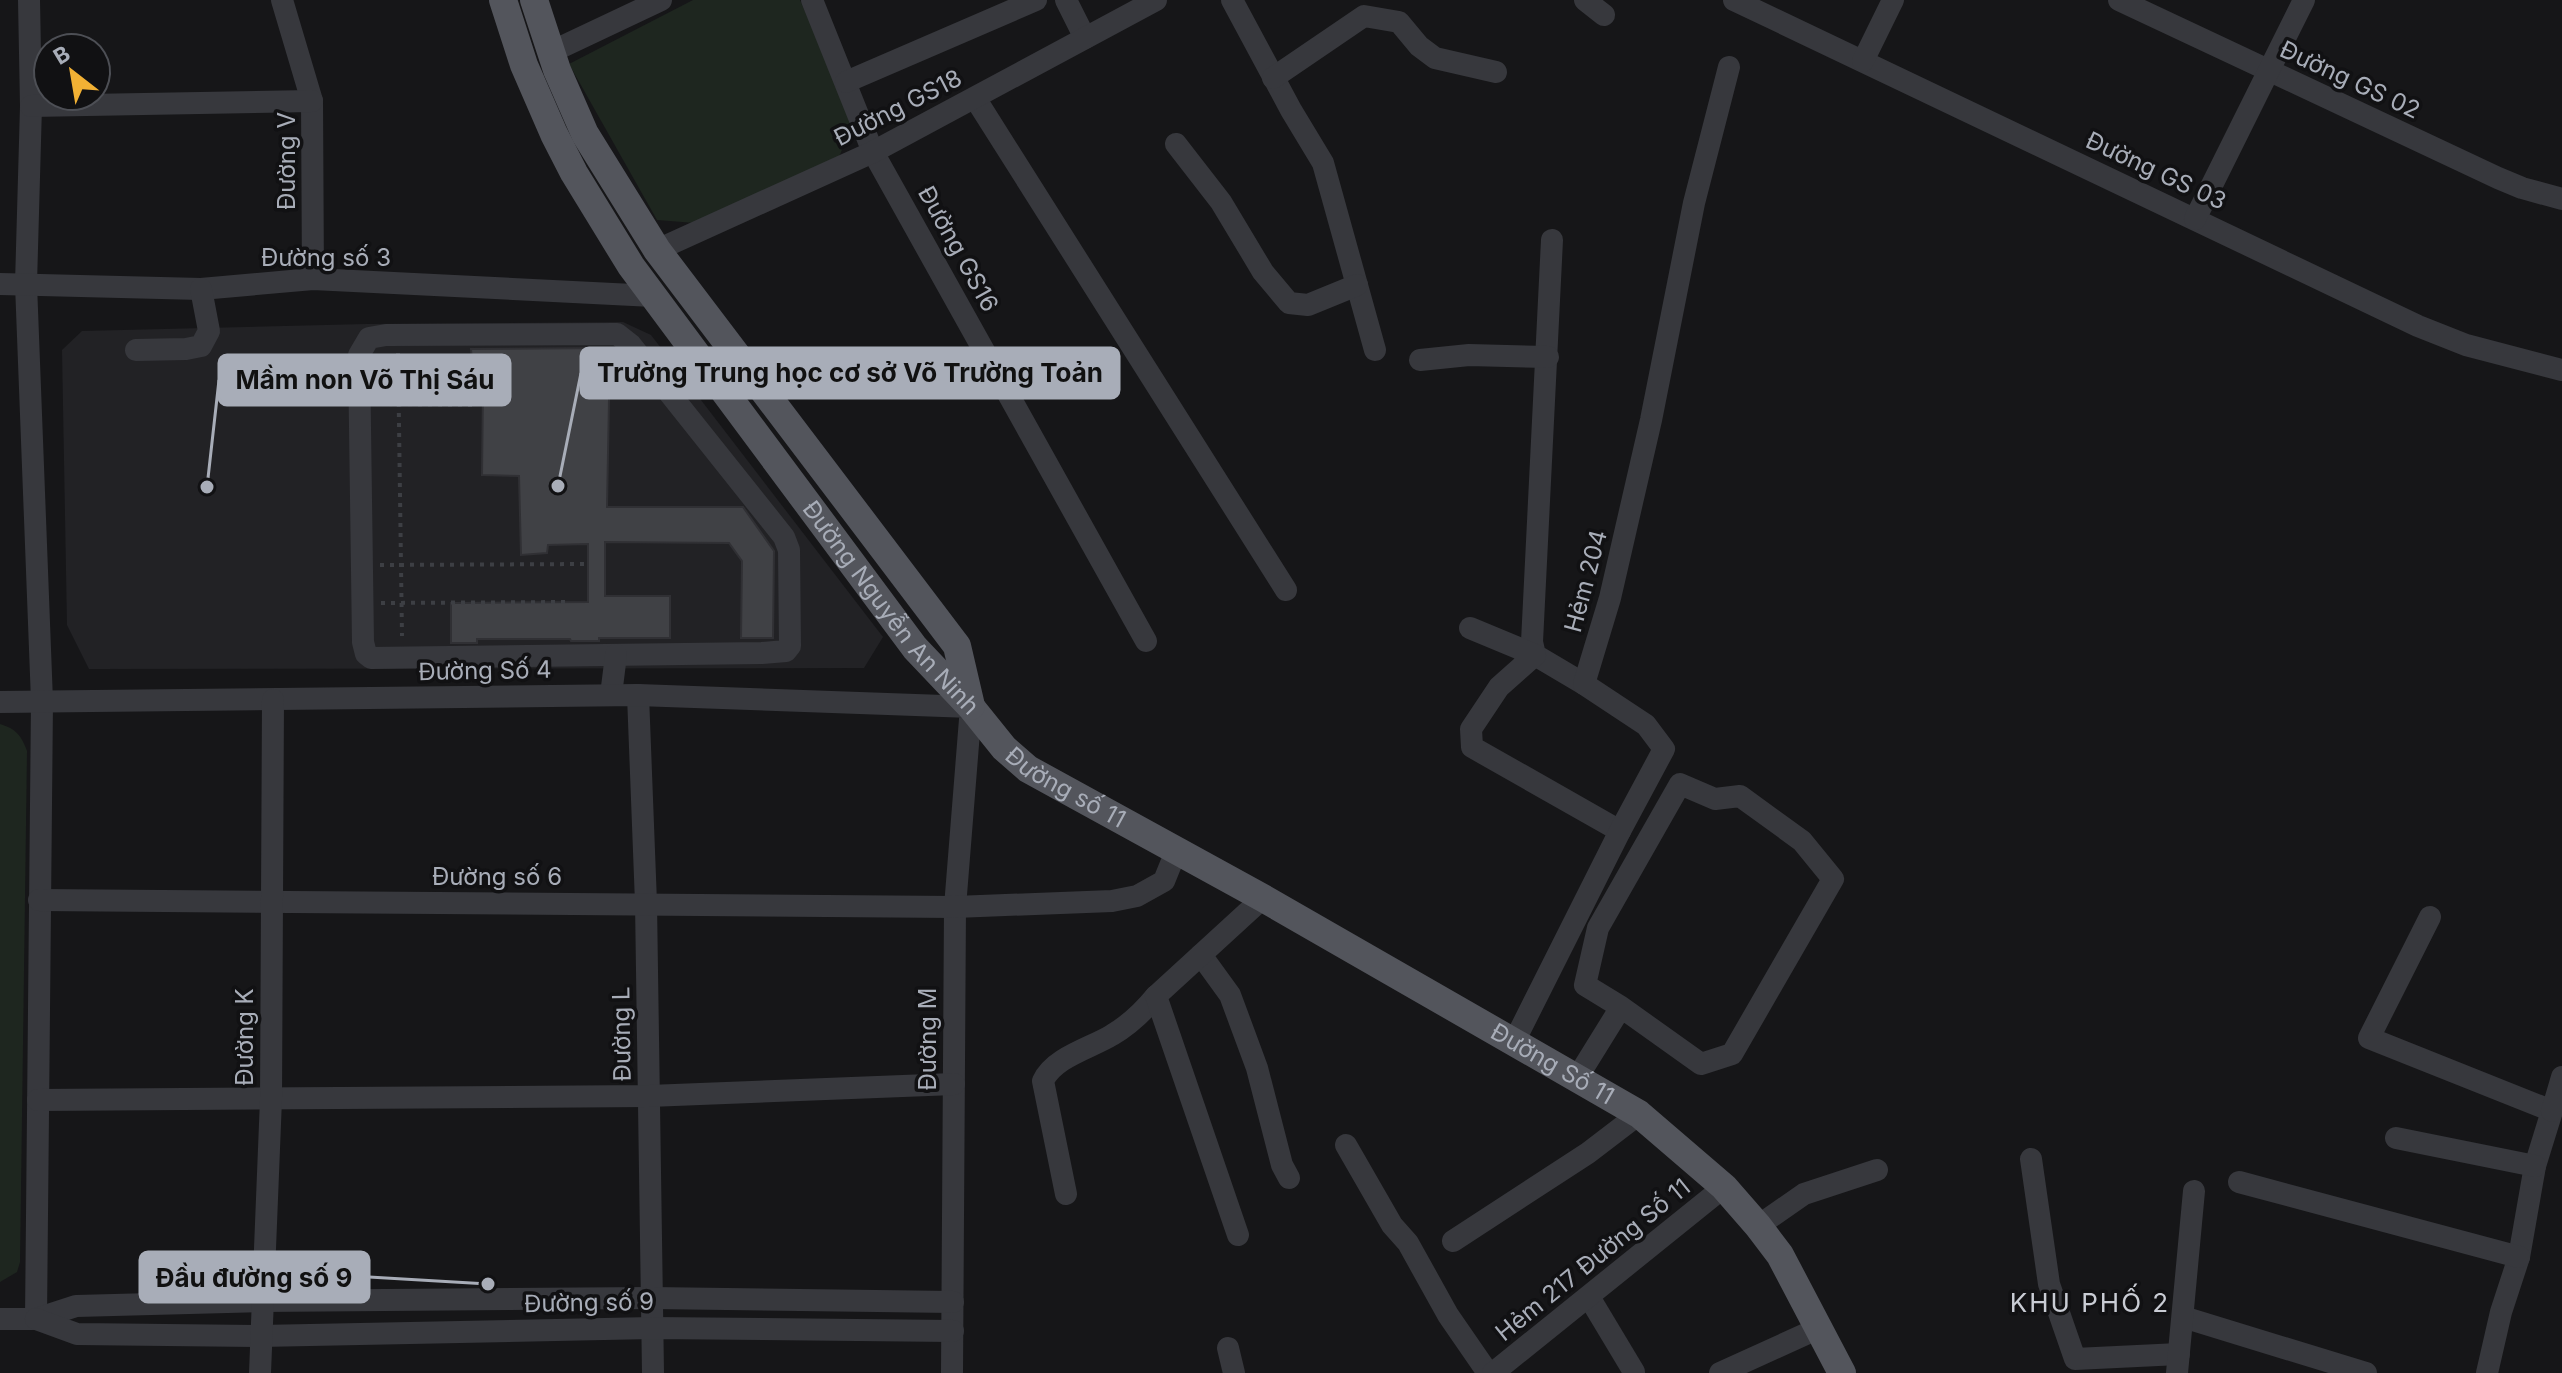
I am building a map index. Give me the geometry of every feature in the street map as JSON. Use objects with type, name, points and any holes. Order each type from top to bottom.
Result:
[{"type":"main road","name":"Đường Nguyễn An Ninh","points":[[503,0],[524,65],[548,122],[574,173],[631,266],[915,648],[971,707]]},
{"type":"main road","name":"Đường Nguyễn An Ninh","points":[[534,0],[551,52],[585,134],[657,250],[957,646],[971,707]]},
{"type":"main road","points":[[631,266],[657,250]]},
{"type":"main road","name":"Đường số 11","points":[[971,707],[1004,748],[1028,769],[1177,849]]},
{"type":"main road","name":"Đường Số 11","points":[[1177,849],[1639,1114],[1724,1187],[1758,1226],[1780,1255],[1842,1373]]},
{"type":"street","points":[[29,0],[31,106],[26,284],[42,701],[36,1319]]},
{"type":"street","name":"Đường V","points":[[282,0],[312,101],[313,279]]},
{"type":"street","points":[[551,52],[661,0]]},
{"type":"street","name":"Đường GS16","points":[[812,0],[873,152],[1146,641]]},
{"type":"street","points":[[846,82],[1036,0]]},
{"type":"street","points":[[1066,0],[1085,38]]},
{"type":"street","name":"Đường GS18","points":[[657,250],[873,152],[1156,0]]},
{"type":"street","points":[[1232,0],[1323,163],[1375,350]]},
{"type":"street","points":[[1585,0],[1604,15]]},
{"type":"street","name":"Đường GS 03","points":[[1734,0],[2439,335],[2562,370]]},
{"type":"street","points":[[1863,61],[1893,0]]},
{"type":"street","name":"Đường GS 02","points":[[2119,0],[2498,178],[2562,199]]},
{"type":"street","points":[[2195,219],[2304,0]]},
{"type":"street","points":[[1273,78],[1364,16],[1399,22],[1419,46],[1435,58],[1496,72]]},
{"type":"street","name":"Hẻm 204","points":[[1584,684],[1610,598],[1651,420],[1694,203],[1729,67]]},
{"type":"street","points":[[975,98],[1286,590]]},
{"type":"street","points":[[31,106],[312,101]]},
{"type":"street","points":[[1176,144],[1221,202],[1263,272],[1289,303],[1308,305],[1357,285]]},
{"type":"street","points":[[1535,655],[1532,642],[1552,240]]},
{"type":"street","name":"Đường số 3","points":[[0,284],[201,289],[313,279],[653,296]]},
{"type":"street","points":[[136,350],[201,346],[209,331],[201,289]]},
{"type":"street","points":[[617,334],[631,345],[784,537],[789,550],[790,646],[786,651],[371,658],[366,654],[363,642],[360,404],[359,355],[369,338],[398,335],[617,334]]},
{"type":"street","points":[[1420,360],[1469,355],[1548,357]]},
{"type":"street","points":[[1470,628],[1535,655],[1584,684],[1646,725],[1664,749],[1514,1042]]},
{"type":"street","points":[[611,695],[616,655]]},
{"type":"street","points":[[1535,655],[1499,687],[1471,729],[1472,747],[1620,831]]},
{"type":"street","name":"Đường Số 4","points":[[0,702],[638,695],[971,707]]},
{"type":"street","name":"Đường L","points":[[638,695],[646,903],[653,1373]]},
{"type":"street","name":"Đường K","points":[[260,1373],[271,1099],[273,700]]},
{"type":"street","name":"Đường M","points":[[952,1373],[955,907],[971,707]]},
{"type":"street","points":[[1680,784],[1715,799],[1740,796],[1802,841],[1833,879],[1732,1054],[1701,1064],[1621,1007],[1585,985],[1598,928],[1680,784]]},
{"type":"street","name":"Đường số 6","points":[[39,900],[955,907],[1112,901],[1137,896],[1164,881],[1177,849]]},
{"type":"street","points":[[1066,1194],[1043,1081],[1053,1067],[1115,1034],[1143,1012],[1156,996],[1263,898]]},
{"type":"street","points":[[2430,917],[2369,1038],[2552,1111]]},
{"type":"street","points":[[1201,955],[1230,995],[1257,1068],[1282,1165],[1289,1178]]},
{"type":"street","points":[[1156,996],[1238,1235]]},
{"type":"street","points":[[1577,1078],[1621,1007]]},
{"type":"street","points":[[2487,1373],[2501,1312],[2519,1257],[2535,1166],[2562,1077]]},
{"type":"street","points":[[38,1100],[649,1096],[954,1084]]},
{"type":"street","points":[[1453,1241],[1588,1153],[1639,1114]]},
{"type":"street","points":[[2396,1138],[2535,1166]]},
{"type":"street","points":[[1346,1145],[1392,1225],[1408,1243],[1448,1315],[1491,1373]]},
{"type":"street","points":[[2031,1159],[2049,1284],[2075,1359],[2178,1363],[2194,1191]]},
{"type":"street","points":[[1758,1226],[1804,1194],[1877,1170]]},
{"type":"street","points":[[2239,1182],[2519,1257]]},
{"type":"street","name":"Hẻm 217 Đường Số 11","points":[[1491,1373],[1515,1366],[1589,1297],[1724,1187]]},
{"type":"street","points":[[1589,1297],[1634,1372]]},
{"type":"street","name":"Đường số 9","points":[[0,1319],[36,1319],[76,1306],[261,1301],[652,1298],[953,1302]]},
{"type":"street","points":[[2183,1317],[2366,1373]]},
{"type":"street","name":"Đường số 9","points":[[36,1319],[77,1334],[260,1336],[652,1328],[953,1331]]},
{"type":"street","points":[[1720,1373],[1819,1328]]},
{"type":"street","points":[[1228,1348],[1234,1373]]},
{"type":"path","points":[[398,335],[402,659]]},
{"type":"path","points":[[360,404],[475,405]]},
{"type":"path","points":[[362,565],[588,564]]},
{"type":"path","points":[[362,602],[565,602]]},
{"type":"shaded area","points":[[693,0],[800,0],[854,122],[838,159],[695,223],[657,220],[569,64]]},
{"type":"shaded area","points":[[623,322],[651,335],[883,637],[864,668],[89,669],[67,625],[62,350],[82,331]]},
{"type":"shaded area","points":[[0,724],[17,733],[27,751],[20,1262],[17,1272],[0,1282]]},
{"type":"building","points":[[610,348],[607,507],[743,507],[774,551],[773,638],[741,638],[742,561],[729,543],[605,542],[605,596],[670,596],[670,638],[599,638],[599,641],[477,639],[477,643],[451,643],[451,603],[588,602],[588,544],[548,545],[547,553],[521,555],[519,476],[482,475],[483,389],[474,389],[471,349]]},
{"type":"place","name":"Trường Trung học cơ sở Võ Trường Toản","points":[[558,486]]},
{"type":"place","name":"Mầm non Võ Thị Sáu","points":[[207,487]]},
{"type":"place","name":"Đầu đường số 9","points":[[488,1284]]},
{"type":"district","name":"KHU PHỐ 2","points":[[2090,1303]]}]
